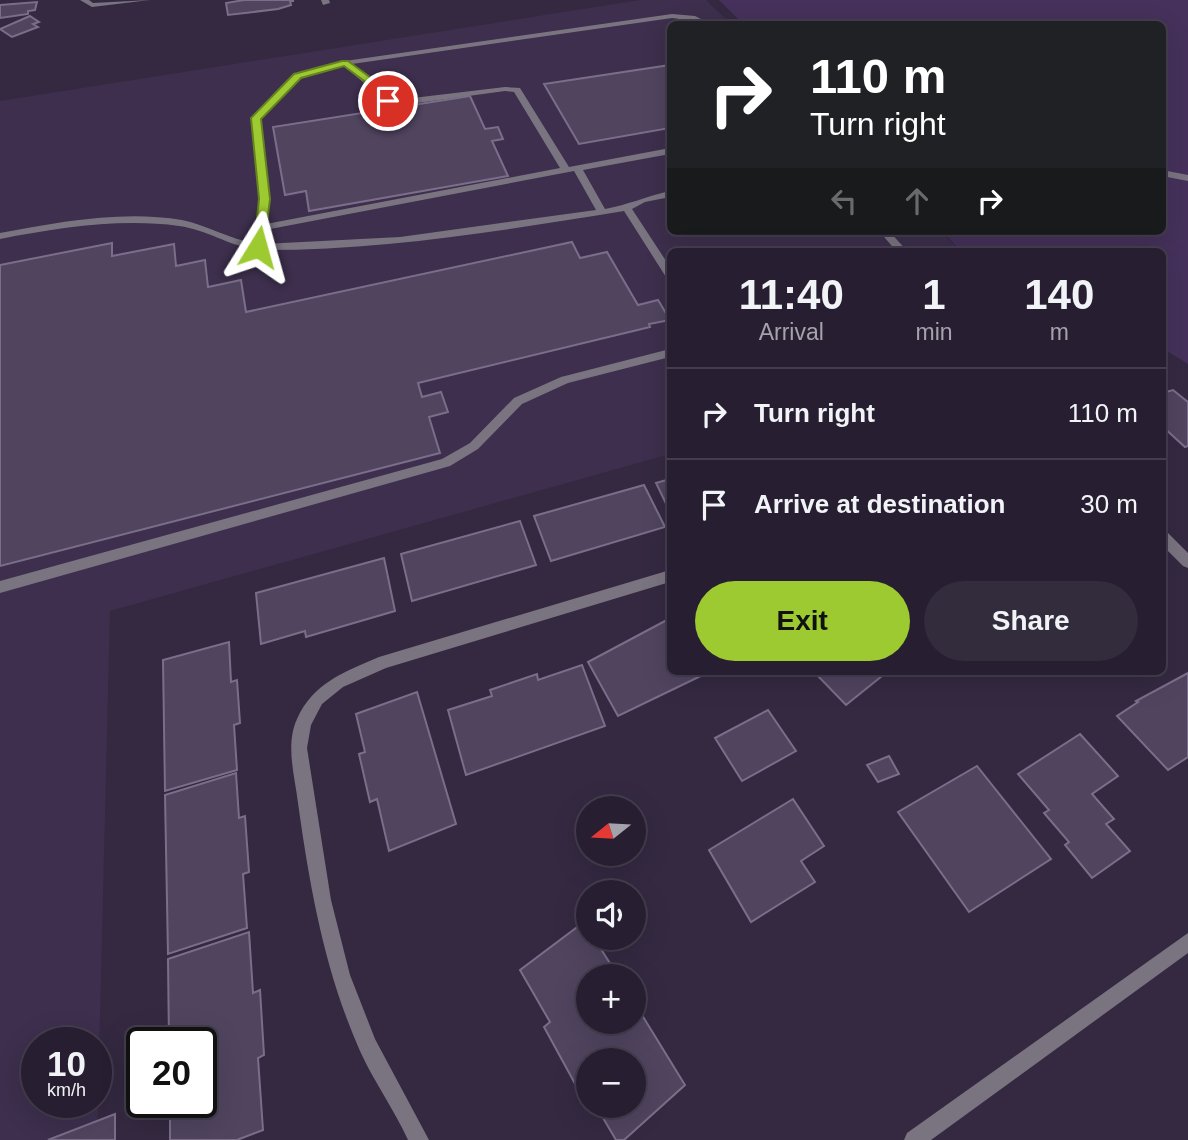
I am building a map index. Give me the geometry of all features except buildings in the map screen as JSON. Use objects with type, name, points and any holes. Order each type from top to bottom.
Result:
[{"type":"street","points":[[84,0],[92,5],[146,0]]},
{"type":"street","points":[[258,247],[265,199],[256,118],[298,76],[345,63],[672,16],[700,21]]},
{"type":"street","points":[[345,63],[378,88],[388,101],[395,103],[505,89],[517,90],[566,170]]},
{"type":"street","points":[[260,228],[667,152]]},
{"type":"street","points":[[577,168],[602,212]]},
{"type":"street","points":[[1166,174],[1188,178]]},
{"type":"street","points":[[0,236],[63,224],[146,221],[183,223],[258,247],[355,245],[476,233],[627,208],[642,200],[667,195]]},
{"type":"street","points":[[627,208],[667,270]]},
{"type":"street","points":[[888,235],[900,248]]},
{"type":"street","points":[[0,587],[446,463],[474,446],[518,401],[565,380],[667,354]]},
{"type":"street","points":[[1166,540],[1188,562]]},
{"type":"street","points":[[419,1140],[367,1045],[344,985],[329,929],[299,748],[303,723],[317,699],[338,682],[384,662],[667,577]]},
{"type":"street","points":[[914,1140],[1188,942]]},
{"type":"shaded area","points":[[640,0],[706,0],[728,21],[667,21],[667,235],[944,235],[958,248],[667,248],[667,455],[110,611],[100,1027],[21,1027],[21,1118],[98,1118],[97,1140],[0,1140],[0,101]]},
{"type":"shaded area","points":[[719,0],[1188,0],[1188,364],[1166,350],[1166,248],[958,248],[946,235],[1166,235],[1166,21],[740,21]]},
{"type":"route","points":[[258,247],[265,199],[256,118],[298,76],[345,63],[378,88],[388,101]]}]
